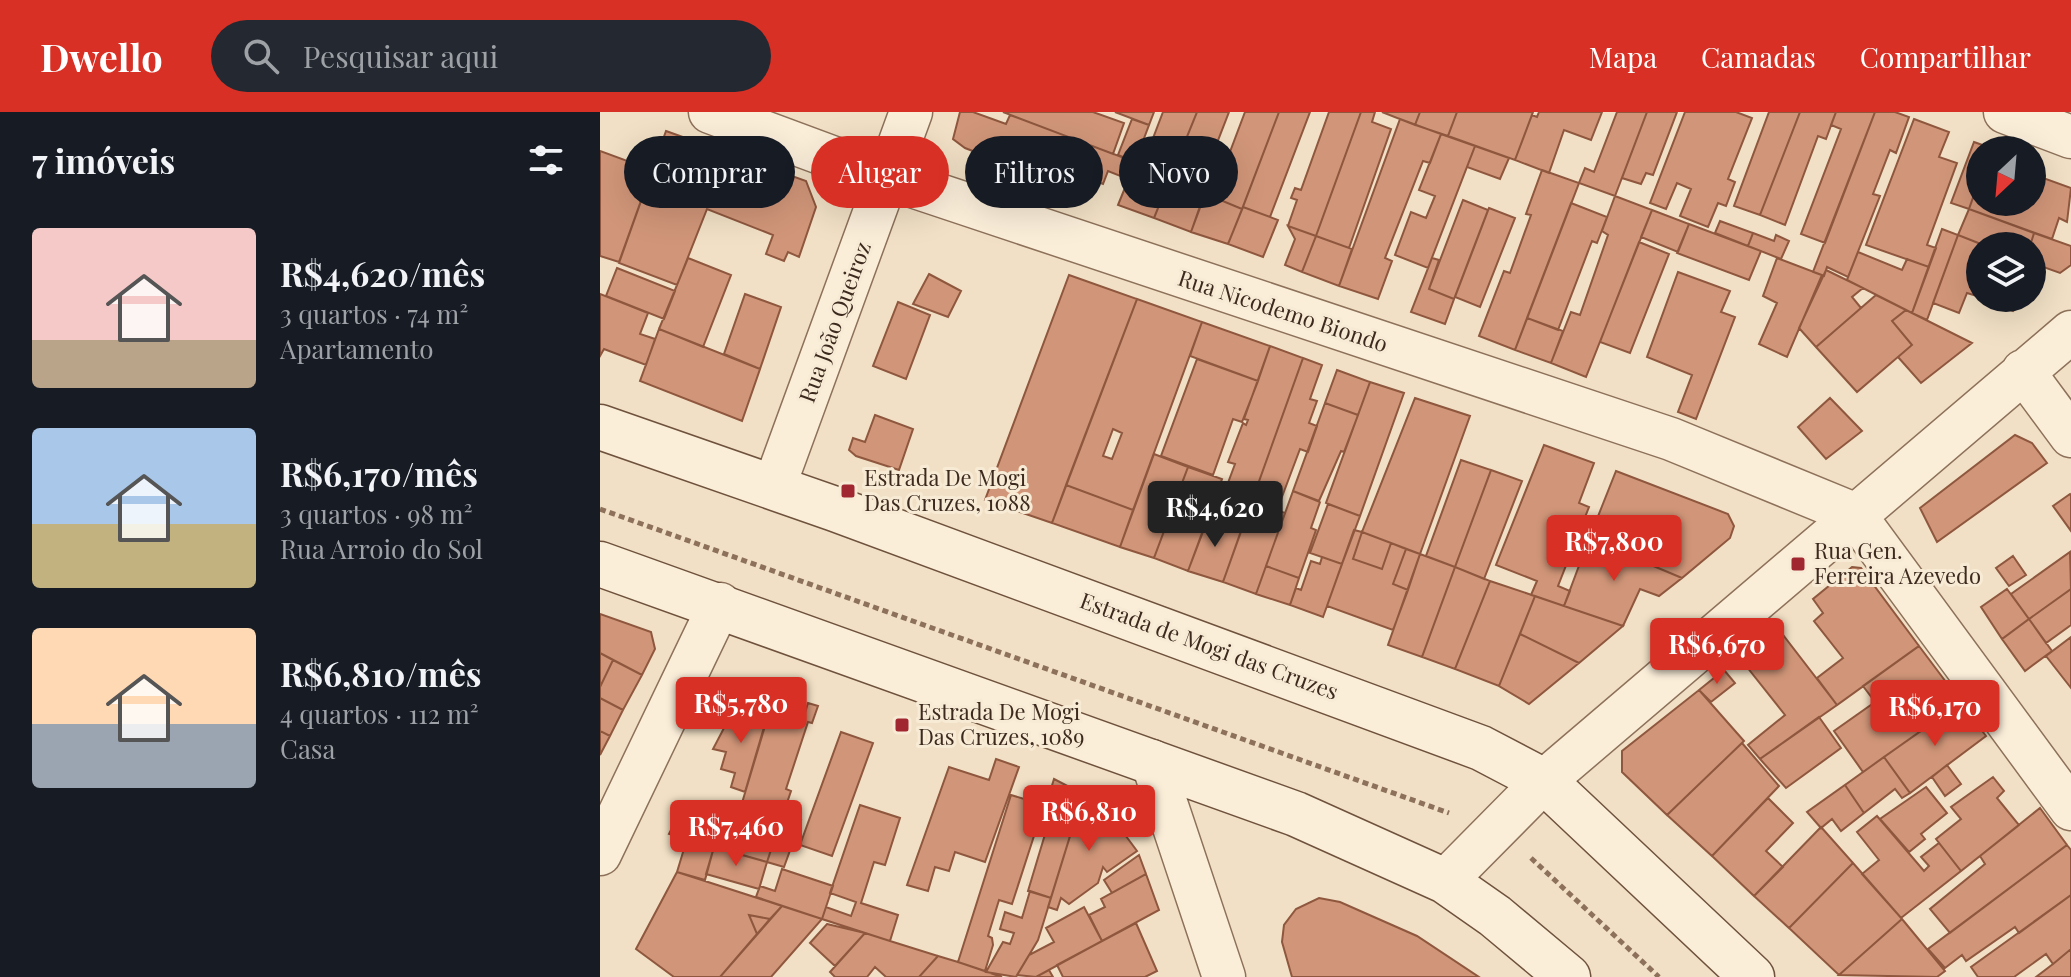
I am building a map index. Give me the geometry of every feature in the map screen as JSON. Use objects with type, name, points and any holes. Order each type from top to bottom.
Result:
[{"type":"main road","name":"Estrada de Mogi das Cruzes","points":[[600,427],[774,487],[1427,726],[1544,781],[1752,977]]},
{"type":"main road","points":[[600,564],[720,604],[1296,814],[1445,881],[1495,916],[1568,977]]},
{"type":"street","name":"Rua Nicodemo Biondo","points":[[710,112],[811,149]]},
{"type":"street","name":"Rua João Queiroz","points":[[903,136],[911,112]]},
{"type":"street","points":[[2005,112],[2071,137]]},
{"type":"street","name":"Rua Nicodemo Biondo","points":[[949,198],[1671,439],[1854,514]]},
{"type":"street","name":"Rua João Queiroz","points":[[774,487],[877,208]]},
{"type":"street","points":[[1445,881],[1544,781],[2071,332]]},
{"type":"street","points":[[2023,371],[2071,436]]},
{"type":"street","points":[[1854,514],[2071,809]]},
{"type":"street","points":[[600,854],[720,604]]},
{"type":"street","points":[[1152,761],[1224,977]]},
{"type":"building","points":[[960,112],[973,112],[1006,124],[1010,115],[1066,136],[965,136],[965,148],[953,139]]},
{"type":"building","points":[[1003,112],[1093,112],[1124,123],[1113,154],[1103,150],[1103,136],[1066,136]]},
{"type":"building","points":[[1115,112],[1154,112],[1149,125]]},
{"type":"building","points":[[1163,112],[1197,112],[1187,136],[1154,136]]},
{"type":"building","points":[[1197,112],[1229,112],[1220,136],[1187,136]]},
{"type":"building","points":[[1245,112],[1279,112],[1242,209],[1238,207],[1236,136]]},
{"type":"building","points":[[1279,112],[1310,112],[1270,217],[1243,207]]},
{"type":"building","points":[[1329,112],[1361,112],[1316,236],[1288,226],[1297,200],[1291,198],[1295,188],[1301,190]]},
{"type":"building","points":[[1361,112],[1375,112],[1372,122],[1391,129],[1349,248],[1316,236]]},
{"type":"building","points":[[1382,112],[1420,112],[1415,125]]},
{"type":"building","points":[[1420,112],[1457,112],[1448,136],[1415,125]]},
{"type":"building","points":[[1457,112],[1533,112],[1515,160],[1448,136]]},
{"type":"building","points":[[1539,112],[1602,112],[1591,140],[1564,130],[1549,173],[1515,160],[1532,115],[1537,117]]},
{"type":"building","points":[[1617,112],[1647,112],[1615,196],[1579,183],[1585,168],[1594,172]]},
{"type":"building","points":[[1647,112],[1677,112],[1653,175],[1646,173],[1641,184],[1622,178]]},
{"type":"building","points":[[1685,112],[1736,112],[1752,118],[1728,179],[1735,182],[1726,206],[1718,203],[1708,227],[1680,216],[1691,189],[1677,183],[1666,209],[1650,203]]},
{"type":"building","points":[[1769,112],[1800,112],[1760,215],[1734,206]]},
{"type":"building","points":[[1800,112],[1836,112],[1826,139],[1818,136],[1785,225],[1760,215]]},
{"type":"building","points":[[1836,112],[1875,112],[1825,243],[1801,234],[1841,129],[1831,125]]},
{"type":"building","points":[[1875,112],[1895,112],[1909,117],[1896,153],[1890,150],[1873,194],[1880,196],[1848,277],[1827,267],[1824,276],[1813,272]]},
{"type":"building","points":[[1132,119],[1149,125],[1145,136],[1125,136]]},
{"type":"building","points":[[1400,119],[1441,134],[1430,163],[1423,161],[1385,258],[1392,261],[1378,299],[1339,286]]},
{"type":"building","points":[[1914,119],[1949,132],[1939,157],[1957,163],[1927,245],[1936,248],[1929,267],[1866,245]]},
{"type":"building","points":[[1441,134],[1475,146],[1428,268],[1395,255],[1411,212],[1426,218],[1435,196],[1419,190]]},
{"type":"building","points":[[1475,146],[1509,158],[1500,179],[1467,167]]},
{"type":"building","points":[[1103,150],[1119,156],[1119,175],[1108,171],[1103,184]]},
{"type":"building","points":[[600,151],[624,160],[624,208],[638,208],[619,262],[600,256]]},
{"type":"building","points":[[1966,163],[1966,208],[1951,203]]},
{"type":"building","points":[[1542,170],[1579,183],[1515,350],[1479,336],[1504,271],[1510,273],[1531,215],[1526,214]]},
{"type":"building","points":[[795,177],[806,181],[811,194],[811,208],[816,208],[799,257],[788,252],[784,261],[766,254],[773,235],[707,209],[677,285],[619,263],[639,208],[795,208]]},
{"type":"building","points":[[2046,179],[2071,188],[2067,222],[2059,218],[2052,239],[2046,237],[2046,232],[2033,232],[1988,216],[2046,216]]},
{"type":"building","points":[[1615,196],[1652,210],[1586,377],[1551,363],[1571,312],[1580,315],[1608,235],[1602,231]]},
{"type":"building","points":[[1463,200],[1488,210],[1454,299],[1429,289]]},
{"type":"building","points":[[1571,203],[1607,217],[1597,243],[1592,241],[1558,330],[1527,318]]},
{"type":"building","points":[[1243,207],[1278,220],[1263,257],[1228,244]]},
{"type":"building","points":[[1126,208],[1158,208],[1154,218]]},
{"type":"building","points":[[1158,208],[1199,208],[1191,232],[1154,218]]},
{"type":"building","points":[[1200,208],[1242,209],[1228,244],[1191,232]]},
{"type":"building","points":[[1489,208],[1515,218],[1480,307],[1455,297]]},
{"type":"building","points":[[1652,210],[1689,224],[1678,252],[1641,237]]},
{"type":"building","points":[[1966,216],[1988,216],[2031,232],[1966,232],[1966,238],[1958,235]]},
{"type":"building","points":[[1720,221],[1753,233],[1748,246],[1715,233]]},
{"type":"building","points":[[1689,224],[1761,251],[1749,280],[1677,253]]},
{"type":"building","points":[[1288,226],[1316,236],[1302,272],[1285,265],[1295,239]]},
{"type":"building","points":[[1942,229],[1958,235],[1927,320],[1912,313]]},
{"type":"building","points":[[1753,233],[1774,241],[1776,235],[1789,241],[1781,259],[1748,246]]},
{"type":"building","points":[[1958,235],[1966,238],[1966,296],[1959,313],[1933,303]]},
{"type":"building","points":[[1316,236],[1352,249],[1339,286],[1302,272]]},
{"type":"building","points":[[2046,237],[2071,246],[2071,265],[2060,273],[2046,268]]},
{"type":"building","points":[[1639,242],[1669,254],[1630,353],[1600,342]]},
{"type":"building","points":[[1858,252],[1902,270],[1907,259],[1929,267],[1912,313],[1847,280]]},
{"type":"building","points":[[688,258],[731,275],[703,347],[659,329]]},
{"type":"building","points":[[1432,258],[1439,260],[1429,289],[1454,299],[1445,324],[1411,312]]},
{"type":"building","points":[[1777,258],[1822,275],[1787,357],[1759,344],[1777,303],[1763,296]]},
{"type":"building","points":[[617,268],[675,291],[664,319],[606,296]]},
{"type":"building","points":[[1826,270],[1863,288],[1852,297],[1861,308],[1816,347],[1799,328]]},
{"type":"building","points":[[1678,272],[1730,291],[1721,312],[1735,317],[1696,419],[1678,412],[1692,375],[1647,357]]},
{"type":"building","points":[[929,274],[961,291],[948,317],[913,304]]},
{"type":"building","points":[[1069,275],[1137,299],[1052,523],[985,500]]},
{"type":"building","points":[[600,294],[648,313],[640,334],[655,339],[646,365],[604,349],[600,356]]},
{"type":"building","points":[[745,294],[781,307],[760,369],[724,354]]},
{"type":"building","points":[[1876,295],[1906,310],[1892,321],[1912,345],[1857,392],[1816,347]]},
{"type":"building","points":[[1137,299],[1202,322],[1133,510],[1066,485]],"holes":[[[1113,429],[1122,433],[1112,459],[1103,456]]]},
{"type":"building","points":[[898,302],[930,315],[906,379],[873,366]]},
{"type":"building","points":[[1906,310],[1972,343],[1921,383],[1898,357],[1912,345],[1892,321]]},
{"type":"building","points":[[1527,318],[1563,331],[1551,363],[1515,350]]},
{"type":"building","points":[[1202,322],[1270,346],[1258,381],[1190,356]]},
{"type":"building","points":[[659,329],[760,369],[742,421],[640,381]]},
{"type":"building","points":[[1270,346],[1303,358],[1252,501],[1225,491],[1235,464],[1228,462],[1243,423],[1246,425],[1248,420],[1244,419]]},
{"type":"building","points":[[1303,358],[1322,365],[1310,399],[1317,401],[1309,423],[1317,426],[1308,452],[1300,449],[1277,510],[1252,501]]},
{"type":"building","points":[[1197,359],[1258,381],[1242,422],[1233,419],[1213,475],[1161,456]]},
{"type":"building","points":[[1337,370],[1370,382],[1358,415],[1325,403]]},
{"type":"building","points":[[1370,382],[1404,393],[1360,516],[1326,503]]},
{"type":"building","points":[[1415,398],[1470,416],[1420,554],[1362,532]]},
{"type":"building","points":[[1830,398],[1862,431],[1826,459],[1798,427]]},
{"type":"building","points":[[1325,403],[1358,415],[1344,452],[1341,451],[1319,501],[1293,491]]},
{"type":"building","points":[[875,415],[913,429],[899,470],[856,456],[849,450],[853,438],[865,442]]},
{"type":"building","points":[[2015,435],[2032,443],[2047,463],[1937,542],[1920,508]]},
{"type":"building","points":[[1544,445],[1594,463],[1579,503],[1589,507],[1558,586],[1570,591],[1564,606],[1531,595],[1537,581],[1496,565]]},
{"type":"building","points":[[1154,454],[1188,467],[1154,558],[1120,547]]},
{"type":"building","points":[[1461,460],[1491,470],[1455,567],[1426,556]]},
{"type":"building","points":[[1188,467],[1222,479],[1216,495],[1182,483]]},
{"type":"building","points":[[1491,470],[1522,481],[1484,579],[1455,567]]},
{"type":"building","points":[[1616,471],[1728,514],[1734,526],[1730,538],[1682,578],[1589,539]]},
{"type":"building","points":[[1182,483],[1216,495],[1188,571],[1154,558]]},
{"type":"building","points":[[1066,485],[1133,510],[1120,547],[1052,523]]},
{"type":"building","points":[[1219,489],[1252,501],[1242,528],[1209,516]]},
{"type":"building","points":[[1293,491],[1320,502],[1311,528],[1316,530],[1299,578],[1266,566]]},
{"type":"building","points":[[2071,495],[2071,531],[2053,506]]},
{"type":"building","points":[[1252,501],[1285,513],[1256,594],[1223,582]]},
{"type":"building","points":[[1328,504],[1360,516],[1342,564],[1310,553]]},
{"type":"building","points":[[1209,516],[1242,528],[1223,582],[1188,571]]},
{"type":"building","points":[[1354,530],[1362,532],[1353,559],[1382,569],[1391,543],[1406,549],[1393,584],[1408,590],[1393,630],[1327,606]]},
{"type":"building","points":[[1362,532],[1391,543],[1382,569],[1353,559]]},
{"type":"building","points":[[1589,539],[1682,578],[1659,596],[1640,589],[1623,626],[1564,606]]},
{"type":"building","points":[[1406,549],[1420,554],[1408,590],[1393,584]]},
{"type":"building","points":[[2070,552],[2071,589],[2029,619],[2011,594]]},
{"type":"building","points":[[1420,554],[1455,567],[1422,657],[1388,645]]},
{"type":"building","points":[[2013,556],[2026,575],[2009,586],[1996,568]]},
{"type":"building","points":[[1322,557],[1342,564],[1323,617],[1290,605],[1296,588],[1301,590],[1311,561],[1320,564]]},
{"type":"building","points":[[1266,566],[1299,578],[1290,605],[1256,594]]},
{"type":"building","points":[[1455,567],[1490,581],[1455,669],[1422,657]]},
{"type":"building","points":[[1852,567],[1861,568],[1919,646],[1837,705],[1817,678],[1843,658],[1814,621],[1823,613],[1813,599]]},
{"type":"building","points":[[1490,581],[1535,596],[1499,686],[1455,669]]},
{"type":"building","points":[[2007,589],[2029,619],[2002,639],[1981,607]]},
{"type":"building","points":[[2071,589],[2071,625],[2046,643],[2029,619]]},
{"type":"building","points":[[1535,596],[1623,626],[1579,663],[1520,634]]},
{"type":"building","points":[[600,614],[651,632],[655,649],[642,675],[600,653]]},
{"type":"building","points":[[2029,619],[2052,651],[2025,671],[2002,639]]},
{"type":"building","points":[[1777,627],[1837,705],[1760,759],[1748,745],[1785,715],[1739,657]]},
{"type":"building","points":[[1520,634],[1579,663],[1529,704],[1499,686]]},
{"type":"building","points":[[2071,637],[2071,688],[2046,656]]},
{"type":"building","points":[[1919,646],[1952,690],[1937,701],[1946,713],[1863,772],[1834,731],[1875,702],[1863,686]]},
{"type":"building","points":[[600,653],[613,660],[600,687]]},
{"type":"building","points":[[613,660],[642,675],[623,710],[600,698],[600,687]]},
{"type":"building","points":[[1724,670],[1735,683],[1711,702],[1699,690]]},
{"type":"building","points":[[1699,690],[1744,741],[1667,815],[1622,772],[1622,751]]},
{"type":"building","points":[[600,698],[623,710],[610,736],[600,731]]},
{"type":"building","points":[[808,703],[818,706],[812,723],[808,722],[786,789],[791,791],[776,835],[736,823],[771,706],[804,716]]},
{"type":"building","points":[[1961,703],[1986,736],[1910,793],[1884,757]]},
{"type":"building","points":[[735,707],[767,717],[745,792],[731,787],[735,773],[721,769],[726,752],[713,749]]},
{"type":"building","points":[[1819,717],[1841,748],[1786,788],[1760,759]]},
{"type":"building","points":[[600,731],[610,736],[600,755]]},
{"type":"building","points":[[841,732],[873,743],[832,856],[800,845]]},
{"type":"building","points":[[1742,743],[1779,786],[1712,856],[1667,815]]},
{"type":"building","points":[[1884,757],[1910,793],[1902,798],[1895,789],[1864,813],[1845,785]]},
{"type":"building","points":[[996,759],[1019,767],[985,862],[955,852],[949,871],[935,867],[928,891],[907,885],[949,767],[989,780]]},
{"type":"building","points":[[1947,765],[1961,784],[1945,796],[1932,777]]},
{"type":"building","points":[[1993,777],[2004,791],[1997,798],[2019,825],[1961,871],[1936,839],[1961,819],[1951,807]]},
{"type":"building","points":[[1054,779],[1083,794],[1051,898],[1028,891],[1049,821],[1042,818]]},
{"type":"building","points":[[1845,785],[1864,813],[1841,831],[1832,819],[1821,828],[1807,812]]},
{"type":"building","points":[[1926,787],[1947,813],[1921,834],[1925,839],[1909,852],[1880,819]]},
{"type":"building","points":[[1083,794],[1111,816],[1137,851],[1107,872],[1103,867],[1098,883],[1069,904],[1061,898],[1057,910],[1048,907]]},
{"type":"building","points":[[1011,795],[1044,805],[1012,904],[999,900],[988,936],[992,938],[993,945],[985,971],[958,962]]},
{"type":"building","points":[[1768,798],[1793,823],[1766,851],[1783,867],[1754,896],[1712,856]]},
{"type":"building","points":[[860,805],[900,818],[885,865],[874,862],[861,903],[898,915],[890,941],[822,919],[826,907],[851,916],[856,902],[830,893]]},
{"type":"building","points":[[683,807],[712,815],[703,844],[669,834]]},
{"type":"building","points":[[2040,808],[2067,845],[1950,933],[1930,909],[1985,864],[1980,856]]},
{"type":"building","points":[[783,813],[801,820],[784,867],[767,862]]},
{"type":"building","points":[[712,815],[776,835],[767,862],[703,844]]},
{"type":"building","points":[[1877,816],[1924,871],[1929,866],[1921,857],[1939,843],[1961,871],[1901,918],[1862,874],[1879,860],[1857,832]]},
{"type":"building","points":[[1821,827],[1853,863],[1789,928],[1754,896]]},
{"type":"building","points":[[687,839],[714,847],[705,880],[677,872]]},
{"type":"building","points":[[2067,845],[2071,850],[2071,895],[2019,933],[2015,927],[1966,961],[1962,955],[1945,968],[1928,949]]},
{"type":"building","points":[[714,847],[767,862],[759,889],[706,874]]},
{"type":"building","points":[[1139,855],[1146,874],[1112,893],[1104,880]]},
{"type":"building","points":[[1853,863],[1902,919],[1839,975],[1789,928]]},
{"type":"building","points":[[782,869],[833,886],[822,919],[756,897],[760,886],[775,891]]},
{"type":"building","points":[[677,872],[782,906],[770,919],[749,915],[757,934],[720,977],[674,977],[636,949]]},
{"type":"building","points":[[1146,874],[1159,910],[1102,941],[1089,915],[1105,907],[1101,899]]},
{"type":"building","points":[[1030,891],[1051,898],[1038,940],[1016,977],[986,972],[1003,942],[1010,944],[1014,933],[1000,929],[1005,912],[1022,918]]},
{"type":"building","points":[[2071,895],[2071,949],[2053,964],[2046,954],[2014,977],[1978,977],[1971,967]]},
{"type":"building","points":[[1319,898],[1340,902],[1417,936],[1479,977],[1292,977],[1282,942],[1284,925],[1296,909]]},
{"type":"building","points":[[782,906],[822,919],[771,977],[720,977]]},
{"type":"building","points":[[1084,907],[1102,941],[1036,977],[1017,975],[1029,955],[1054,942],[1046,928]]},
{"type":"building","points":[[749,915],[770,919],[757,934]]},
{"type":"building","points":[[1902,919],[1945,971],[1937,977],[1839,975]]},
{"type":"building","points":[[1136,923],[1157,971],[1145,977],[1063,977],[1057,965]]},
{"type":"building","points":[[827,924],[865,933],[835,966],[810,943]]},
{"type":"building","points":[[865,933],[938,956],[919,977],[886,977],[875,967],[867,977],[835,977],[830,972]]},
{"type":"building","points":[[2071,949],[2071,977],[2036,977],[2053,964]]},
{"type":"building","points":[[938,956],[958,962],[1002,977],[919,977]]},
{"type":"building","points":[[1049,970],[1053,977],[1036,977]]},
{"type":"place","name":"Estrada De Mogi Das Cruzes, 1088","points":[[848,491]]},
{"type":"place","name":"Rua Gen. Ferreira Azevedo","points":[[1798,564]]},
{"type":"place","name":"Estrada De Mogi Das Cruzes, 1089","points":[[902,725]]}]
